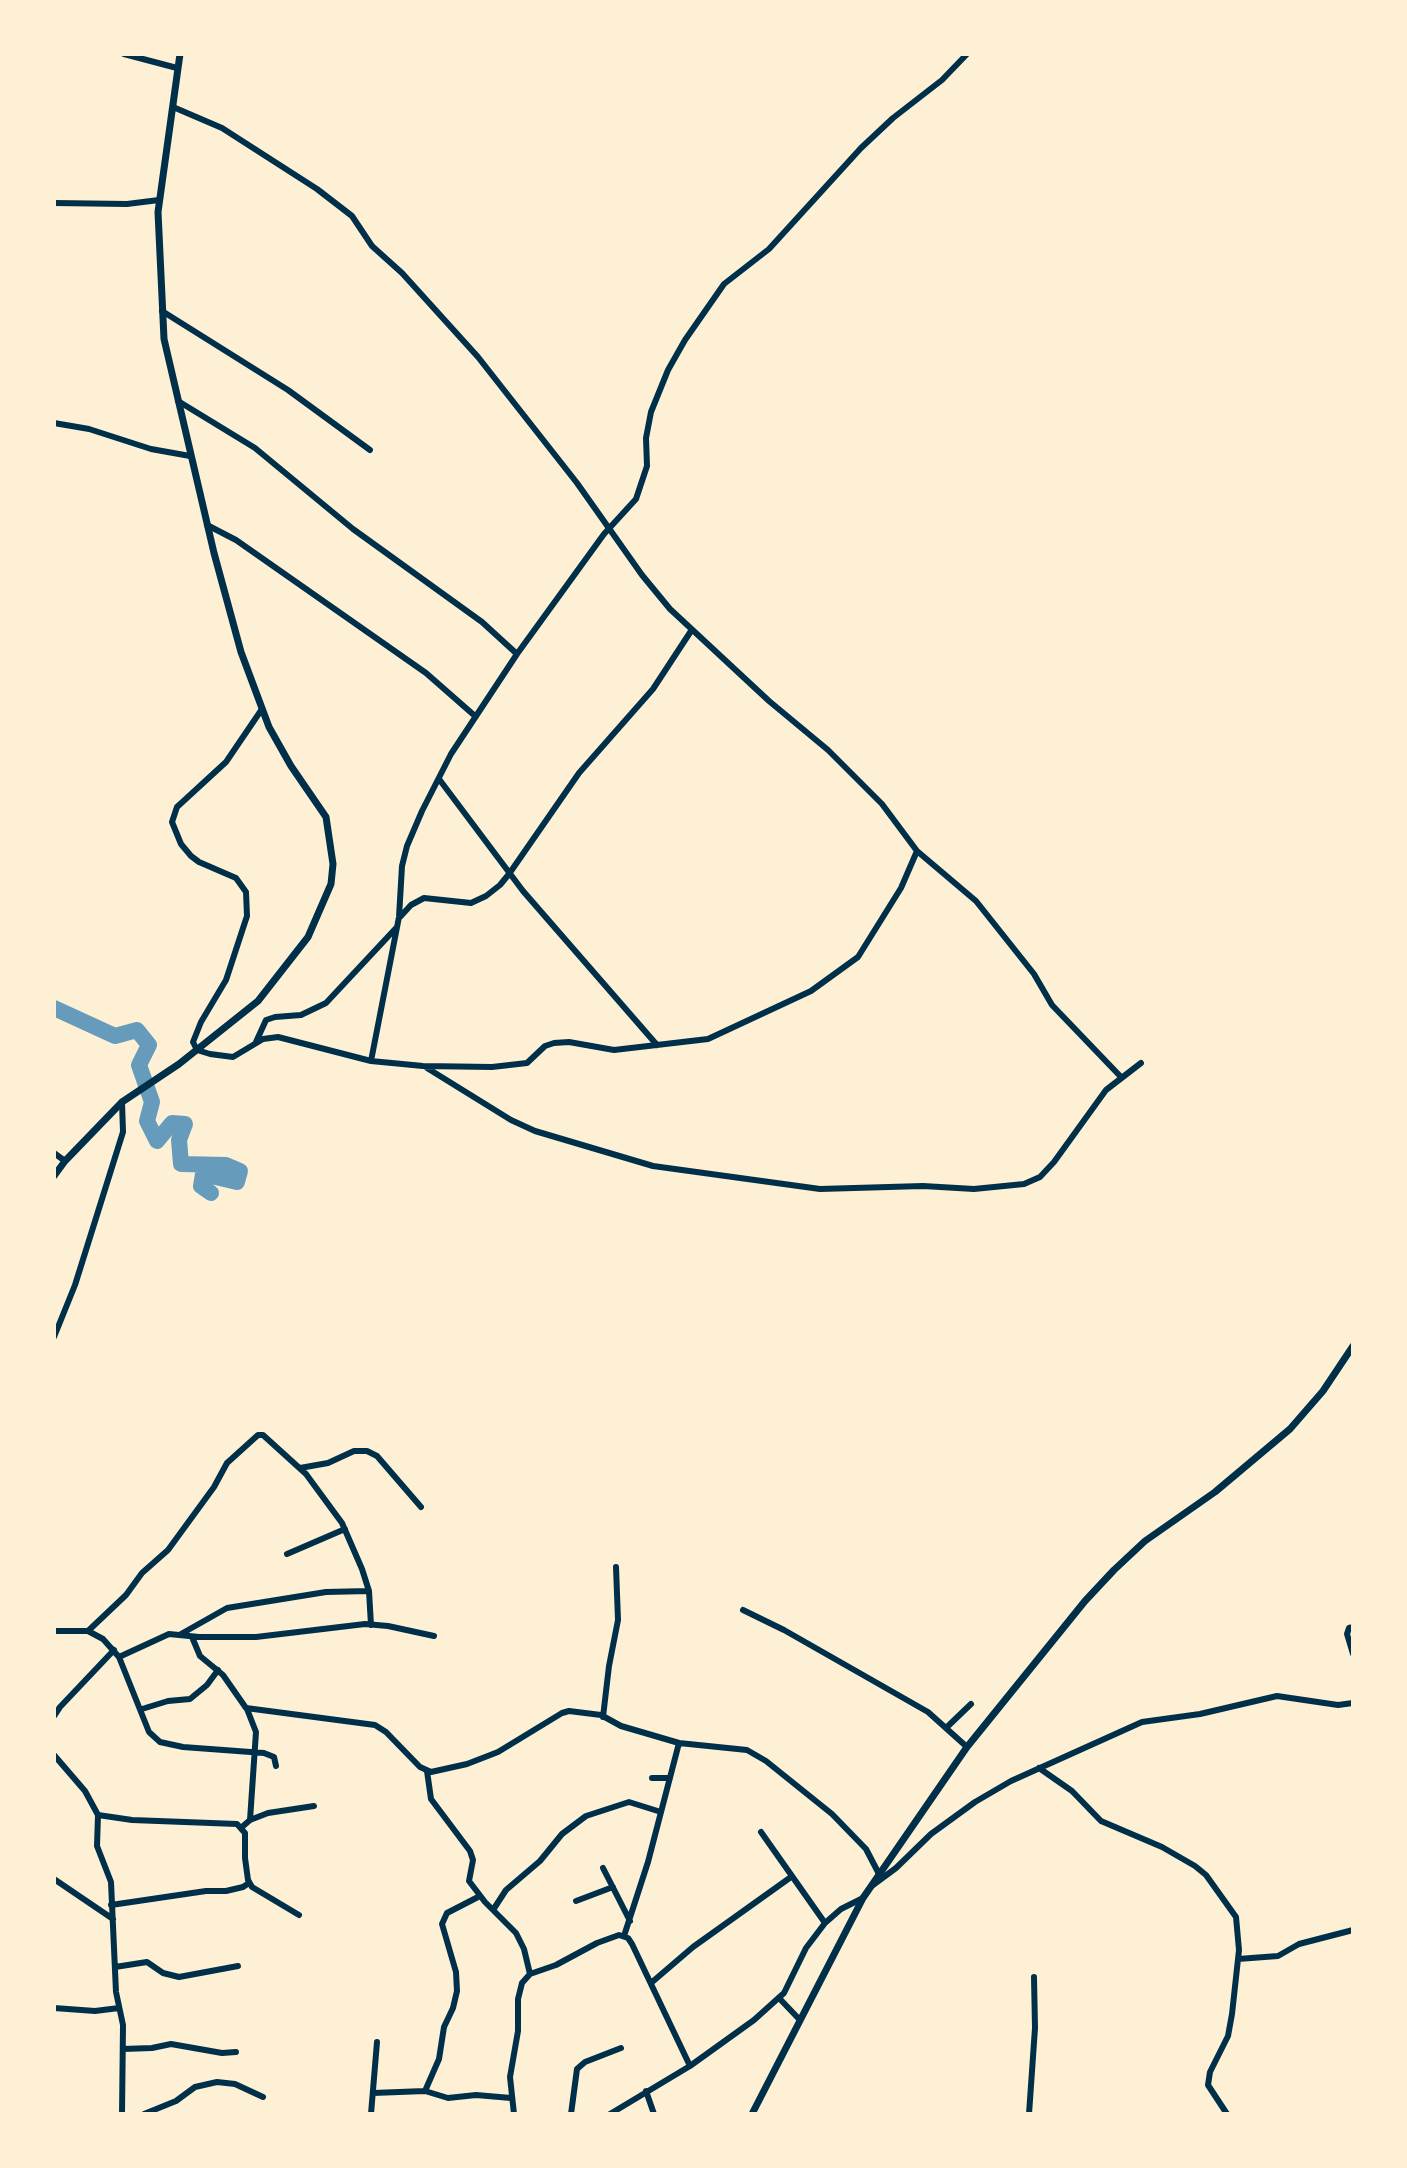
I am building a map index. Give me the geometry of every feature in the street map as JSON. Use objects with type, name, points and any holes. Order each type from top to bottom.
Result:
[{"type":"street","points":[[124,54],[177,68]]},
{"type":"street","points":[[54,1176],[122,1102],[241,1017],[280,975],[308,937],[331,884],[332,845],[326,817],[291,766],[262,709],[241,652],[190,456],[164,339],[159,200],[180,54]]},
{"type":"street","points":[[371,1061],[399,917],[402,866],[407,846],[451,754],[475,716],[517,654],[642,487],[647,466],[646,438],[651,412],[668,370],[685,340],[724,284],[769,249],[861,148],[893,118],[942,80],[967,54]]},
{"type":"street","points":[[173,107],[222,128],[352,216],[372,246],[402,273],[478,357],[577,483],[661,599],[691,631],[828,750],[888,811],[917,851],[976,901],[1034,974],[1059,1013],[1121,1077]]},
{"type":"street","points":[[54,203],[127,204],[159,200]]},
{"type":"street","points":[[162,311],[288,390],[370,450]]},
{"type":"street","points":[[178,401],[247,442],[353,529],[482,622],[517,654]]},
{"type":"street","points":[[54,423],[89,429],[151,449],[190,456]]},
{"type":"street","points":[[207,525],[236,540],[426,673],[475,716]]},
{"type":"street","points":[[399,917],[411,905],[428,897],[462,903],[479,901],[509,874],[579,773],[653,689],[691,631]]},
{"type":"street","points":[[262,709],[226,762],[177,807],[172,822],[181,844],[196,860],[239,881],[247,902],[247,916],[226,980],[195,1038],[193,1044],[197,1050],[231,1057],[269,1037],[285,1037],[371,1061],[423,1066],[492,1067],[521,1065],[531,1061],[545,1046],[554,1043],[569,1042],[614,1050],[719,1036],[811,991],[858,957],[901,888],[917,851]]},
{"type":"street","points":[[439,779],[509,874],[657,1045]]},
{"type":"street","points":[[256,1042],[261,1027],[270,1018],[301,1015],[326,1003],[397,927]]},
{"type":"street","points":[[423,1066],[511,1120],[535,1131],[653,1166],[820,1189],[923,1186],[974,1189],[1031,1182],[1047,1170],[1106,1090],[1141,1063]]},
{"type":"street","points":[[54,1337],[75,1285],[123,1132],[122,1102]]},
{"type":"street","points":[[54,1153],[65,1161]]},
{"type":"street","points":[[752,2114],[863,1898],[967,1747],[1085,1601],[1114,1570],[1145,1541],[1215,1492],[1290,1429],[1323,1391],[1353,1346]]},
{"type":"street","points":[[88,1631],[168,1550],[214,1487],[227,1463],[258,1435],[274,1442],[300,1468],[345,1529],[369,1591],[371,1625]]},
{"type":"street","points":[[300,1468],[328,1463],[354,1451],[367,1451],[377,1456],[421,1507]]},
{"type":"street","points":[[287,1554],[345,1529]]},
{"type":"street","points":[[603,1717],[618,1620],[616,1567]]},
{"type":"street","points":[[180,1635],[227,1608],[326,1592],[369,1591]]},
{"type":"street","points":[[743,1610],[928,1712],[967,1747]]},
{"type":"street","points":[[119,1657],[160,1637],[180,1635],[256,1637],[371,1625],[434,1636]]},
{"type":"street","points":[[1353,1627],[1347,1634],[1353,1654]]},
{"type":"street","points":[[54,1631],[88,1631],[97,1634],[114,1650],[142,1709],[149,1732],[160,1742],[183,1747],[254,1751],[272,1755],[276,1766]]},
{"type":"street","points":[[192,1637],[200,1656],[218,1670],[247,1709],[256,1729],[250,1820]]},
{"type":"street","points":[[54,1716],[114,1650]]},
{"type":"street","points":[[142,1709],[190,1699],[207,1685],[218,1670]]},
{"type":"street","points":[[870,1888],[967,1807],[1039,1768],[1127,1728],[1155,1719],[1200,1714],[1277,1696],[1338,1705],[1353,1703]]},
{"type":"street","points":[[947,1727],[971,1704]]},
{"type":"street","points":[[247,1709],[375,1725],[420,1767],[438,1772],[498,1752],[562,1713],[580,1712],[603,1717],[629,1729],[679,1743],[742,1749],[766,1761],[807,1792],[849,1830],[866,1849],[879,1874]]},
{"type":"street","points":[[624,1936],[679,1743]]},
{"type":"street","points":[[54,1755],[85,1791],[98,1815],[97,1846],[111,1882],[123,2049],[122,2114]]},
{"type":"street","points":[[1039,1768],[1072,1791],[1101,1821],[1162,1847],[1206,1875],[1237,1921],[1238,1959],[1228,2036],[1210,2072],[1209,2082],[1210,2091],[1227,2114]]},
{"type":"street","points":[[427,1771],[431,1799],[470,1851],[473,1860],[469,1881],[516,1933],[524,1949],[530,1974]]},
{"type":"street","points":[[652,1778],[670,1778]]},
{"type":"street","points":[[493,1910],[506,1890],[540,1861],[562,1834],[586,1816],[629,1802],[661,1812]]},
{"type":"street","points":[[242,1827],[268,1813],[314,1806]]},
{"type":"street","points":[[98,1815],[132,1820],[224,1822],[242,1827],[249,1883],[256,1892],[299,1915]]},
{"type":"street","points":[[761,1832],[825,1923]]},
{"type":"street","points":[[603,1868],[630,1921]]},
{"type":"street","points":[[651,1983],[693,1947],[791,1877]]},
{"type":"street","points":[[54,1879],[113,1919]]},
{"type":"street","points":[[111,1905],[206,1891],[226,1891],[249,1883]]},
{"type":"street","points":[[576,1901],[613,1887]]},
{"type":"street","points":[[425,2091],[439,2059],[444,2027],[457,1991],[456,1972],[443,1920],[447,1913],[480,1896]]},
{"type":"street","points":[[610,2114],[690,2066],[740,2031],[779,1998],[806,1948],[825,1923],[841,1909],[863,1898]]},
{"type":"street","points":[[1238,1959],[1278,1956],[1299,1944],[1353,1930]]},
{"type":"street","points":[[624,1936],[632,1944],[690,2066]]},
{"type":"street","points":[[514,2114],[510,2077],[522,1983],[530,1974],[556,1965],[597,1943],[624,1936]]},
{"type":"street","points":[[115,1967],[147,1962],[163,1973],[179,1977],[238,1966]]},
{"type":"street","points":[[1029,2114],[1035,2028],[1034,1977]]},
{"type":"street","points":[[779,1998],[799,2019]]},
{"type":"street","points":[[54,2008],[95,2011],[119,2008]]},
{"type":"street","points":[[371,2114],[377,2042]]},
{"type":"street","points":[[123,2049],[171,2044],[222,2053],[236,2052]]},
{"type":"street","points":[[571,2114],[577,2069],[585,2062],[621,2048]]},
{"type":"street","points":[[144,2114],[176,2101],[195,2087],[217,2082],[235,2084],[263,2097]]},
{"type":"street","points":[[373,2093],[425,2091],[448,2098],[476,2095],[511,2098]]},
{"type":"street","points":[[646,2091],[654,2114]]},
{"type":"waterway","points":[[54,1008],[115,1036],[137,1030],[149,1045],[139,1065],[152,1102],[147,1121],[157,1141],[172,1123],[185,1124],[179,1140],[181,1164],[226,1165],[240,1171],[237,1182],[203,1174],[201,1186],[211,1193]]}]
